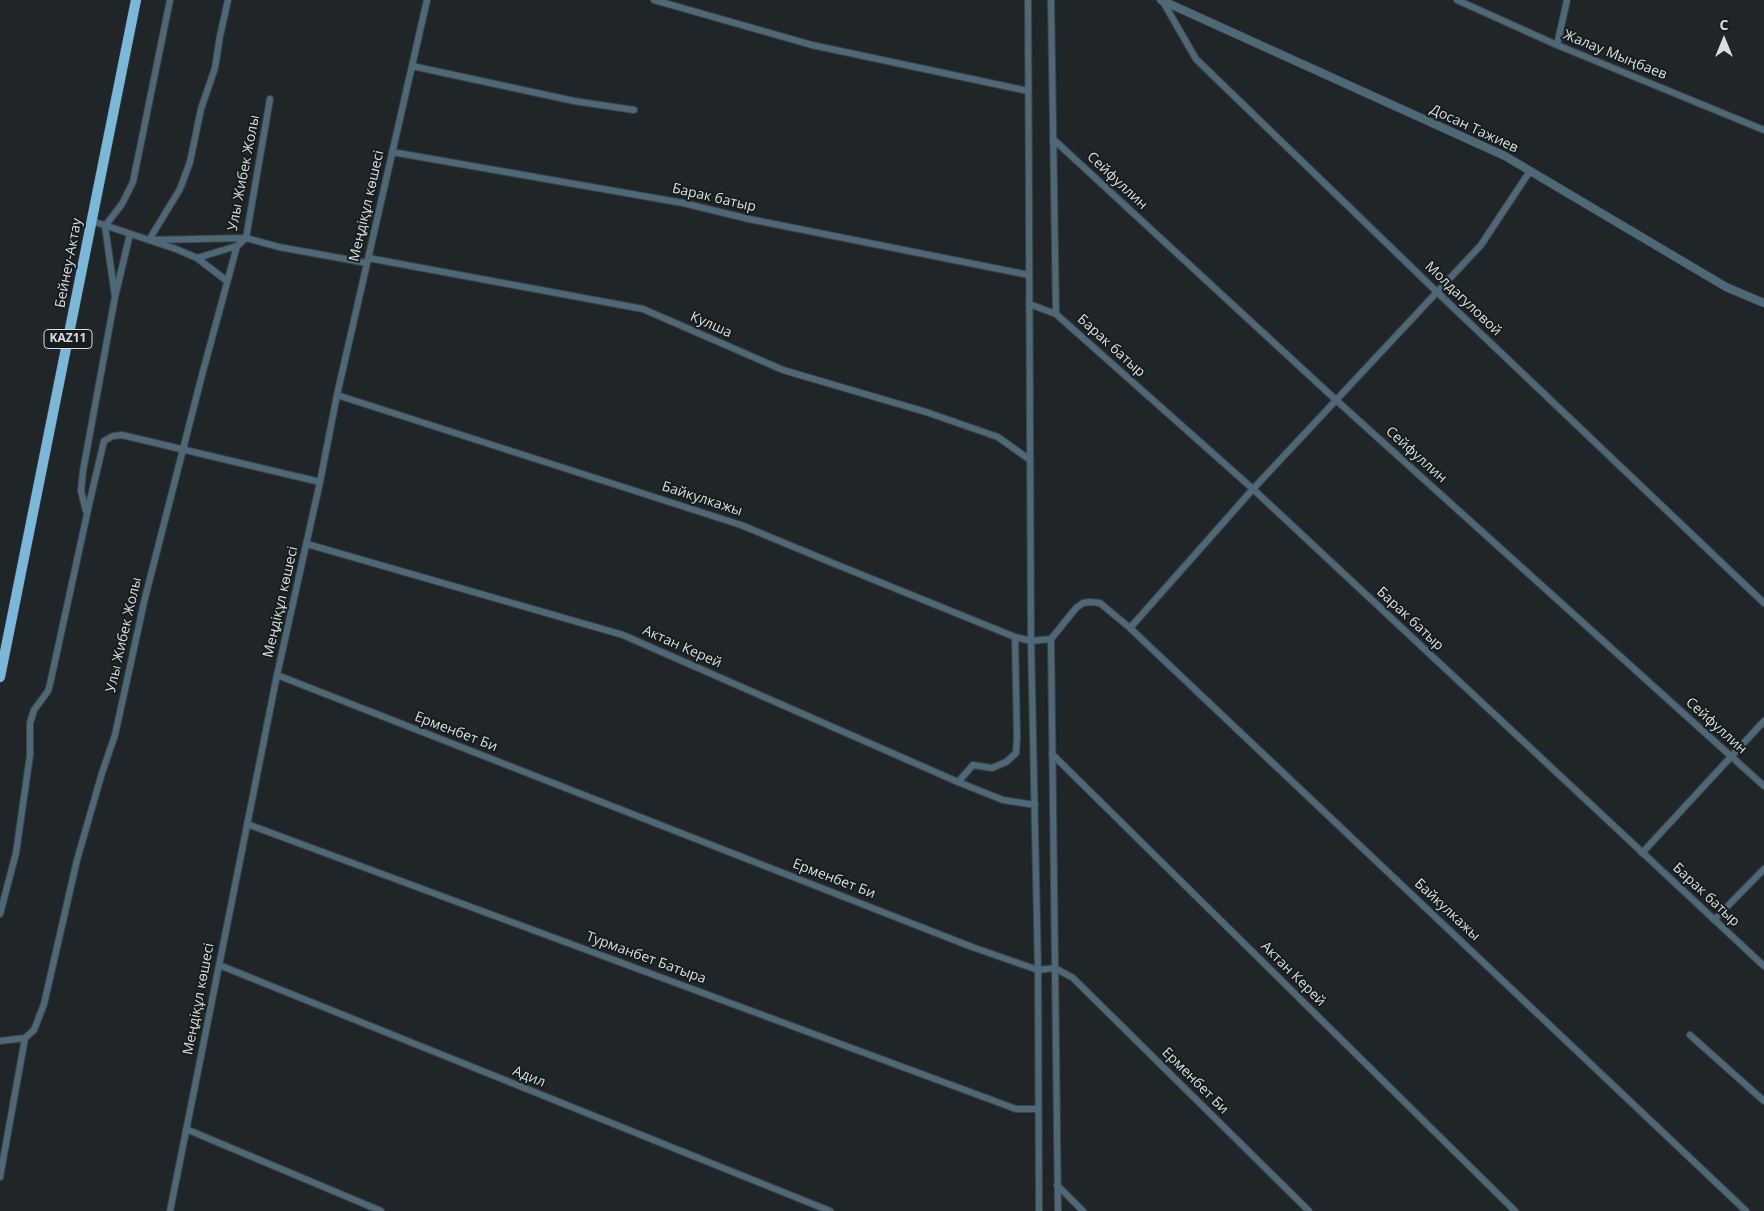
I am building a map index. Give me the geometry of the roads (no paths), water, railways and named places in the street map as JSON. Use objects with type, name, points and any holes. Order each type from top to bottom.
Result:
[{"type":"highway","name":"Бейнеу-Актау","points":[[0,678],[136,0]]},
{"type":"street","points":[[115,297],[105,226],[122,204],[133,182],[170,0]]},
{"type":"street","points":[[149,240],[180,189],[190,162],[201,109],[215,68],[228,0]]},
{"type":"street","name":"Меңдіқұл көшесі","points":[[170,1211],[247,824],[337,395],[427,0]]},
{"type":"street","points":[[654,0],[812,45],[1028,91]]},
{"type":"street","points":[[1028,0],[1031,641],[1038,970],[1039,1211]]},
{"type":"street","points":[[1051,0],[1056,314]]},
{"type":"street","name":"Досан Тажиев","points":[[1162,0],[1505,156],[1726,288],[1764,303]]},
{"type":"street","name":"Молдагуловой","points":[[1162,0],[1196,59],[1437,292],[1764,603]]},
{"type":"street","name":"Жалау Мыңбаев","points":[[1457,0],[1557,45],[1764,130]]},
{"type":"street","points":[[1557,45],[1567,0]]},
{"type":"street","points":[[412,66],[564,99],[634,110]]},
{"type":"street","name":"Улы Жибек Жолы","points":[[0,1177],[25,1038],[34,1030],[44,1004],[77,860],[114,735],[145,598],[182,449],[237,246],[246,238],[270,99]]},
{"type":"street","name":"Сейфуллин","points":[[1053,139],[1336,400],[1764,786]]},
{"type":"street","name":"Барак батыр","points":[[392,152],[683,203],[758,221],[1029,275]]},
{"type":"street","points":[[1130,628],[1253,489],[1481,245],[1530,170]]},
{"type":"street","points":[[92,221],[197,258],[227,281]]},
{"type":"street","points":[[87,515],[81,491],[83,471],[92,413],[115,297],[130,234]]},
{"type":"street","name":"Кулша","points":[[149,240],[246,238],[279,247],[368,260],[643,309],[783,370],[926,412],[998,438],[1030,460]]},
{"type":"street","points":[[197,258],[237,246]]},
{"type":"street","name":"Барак батыр","points":[[1029,304],[1056,314],[1253,489],[1764,966]]},
{"type":"street","name":"Байкулкажы","points":[[337,395],[742,524],[1015,637],[1031,641],[1051,639],[1076,608],[1083,603],[1100,603],[1130,628],[1746,1211]]},
{"type":"street","points":[[0,914],[16,853],[30,755],[30,723],[34,710],[48,691],[50,684],[104,441],[108,438],[122,435],[320,482]]},
{"type":"street","name":"Актан Керей","points":[[306,544],[623,635],[958,782],[1003,800],[1035,805]]},
{"type":"street","points":[[958,782],[973,765],[992,768],[1006,762],[1016,753],[1015,637]]},
{"type":"street","points":[[1051,639],[1058,1211]]},
{"type":"street","name":"Ерменбет Би","points":[[278,675],[972,947],[1038,970],[1055,968],[1073,978],[1309,1211]]},
{"type":"street","points":[[1642,853],[1764,721]]},
{"type":"street","name":"Актан Керей","points":[[1052,754],[1515,1211]]},
{"type":"street","name":"Турманбет Батыра","points":[[247,824],[1016,1109],[1038,1109]]},
{"type":"street","points":[[1714,920],[1764,869]]},
{"type":"street","name":"Адил","points":[[219,965],[830,1211]]},
{"type":"street","points":[[1690,1035],[1764,1101]]},
{"type":"street","points":[[0,1041],[25,1038]]},
{"type":"street","points":[[186,1129],[381,1211]]},
{"type":"street","points":[[1057,1185],[1083,1211]]}]
